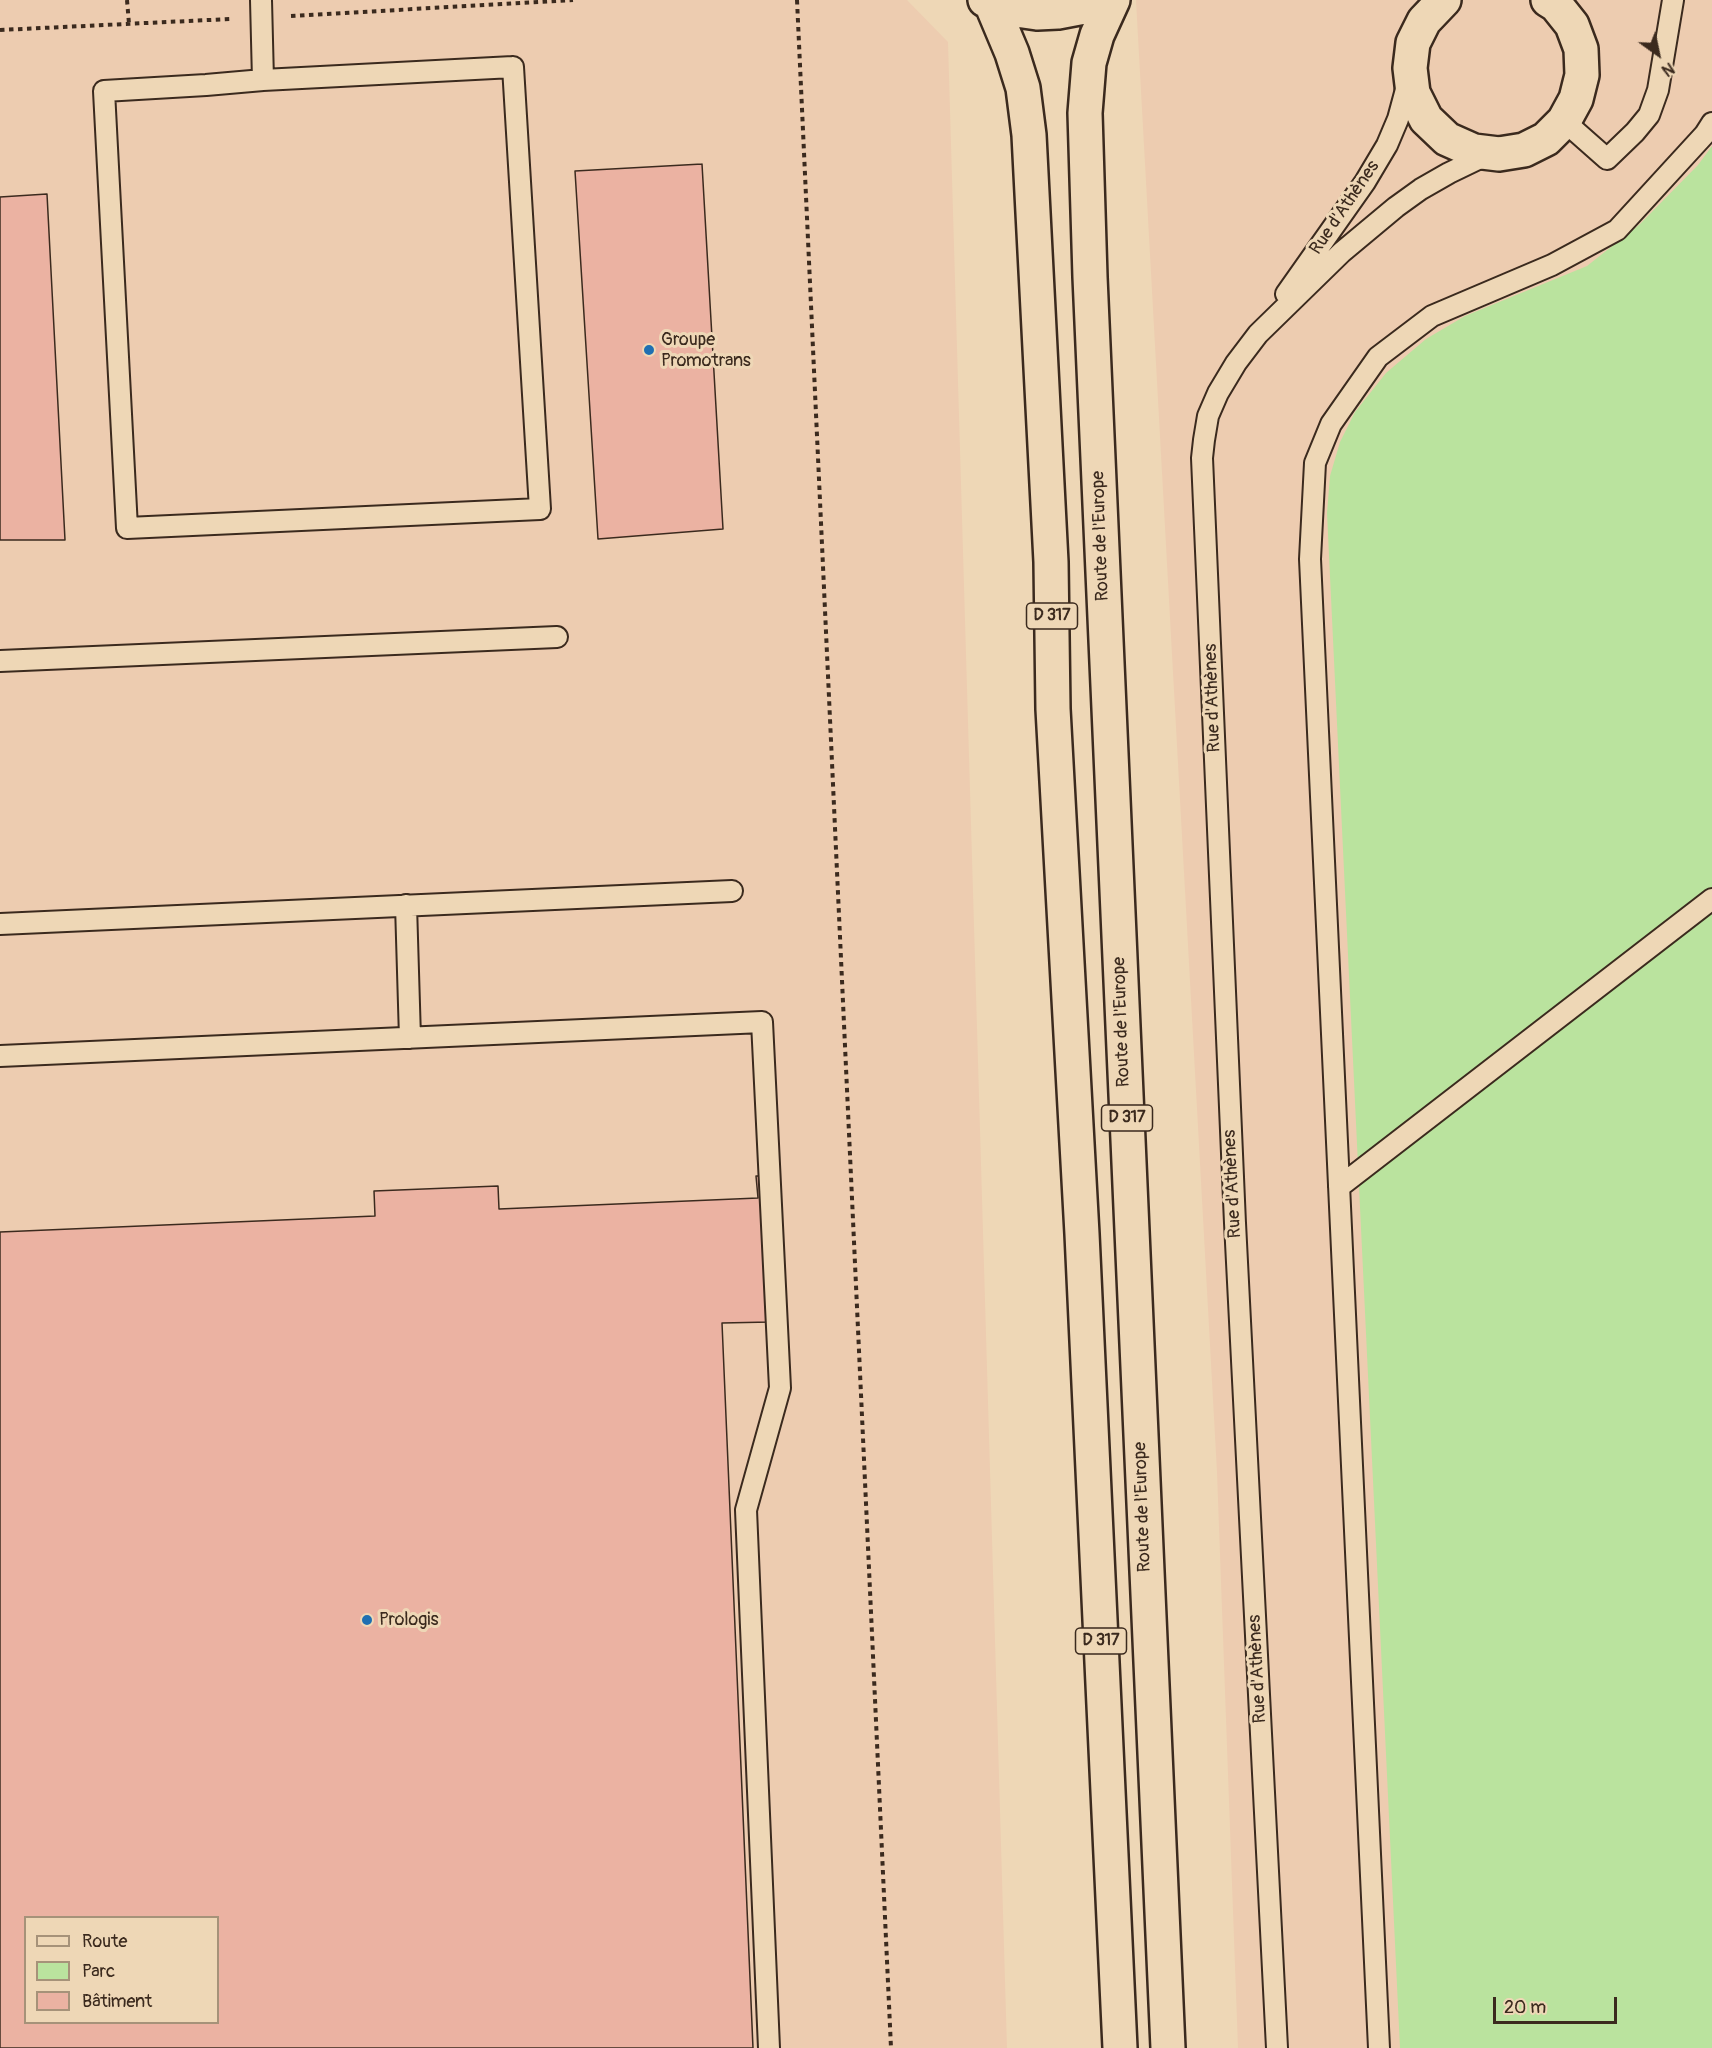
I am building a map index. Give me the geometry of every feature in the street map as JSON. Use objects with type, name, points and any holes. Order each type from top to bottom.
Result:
[{"type":"main road","points":[[988,1],[1016,10],[1036,13],[1079,8],[1100,0]]},
{"type":"main road","name":"Route de l'Europe","points":[[1113,0],[1097,35],[1089,63],[1085,124],[1168,2048]]},
{"type":"main road","points":[[1441,1],[1424,21],[1413,43],[1410,71],[1413,93],[1426,119],[1448,139],[1474,152],[1499,154],[1524,150],[1546,139],[1564,121],[1576,99],[1582,75],[1581,49],[1572,25],[1556,5],[1548,0]]},
{"type":"main road","name":"D 317","points":[[988,1],[1012,53],[1023,88],[1029,135],[1051,562],[1053,710],[1082,1246],[1120,2048]]},
{"type":"lane","points":[[261,0],[263,80]]},
{"type":"lane","points":[[1564,121],[1607,159],[1635,132],[1649,115],[1658,90],[1673,0]]},
{"type":"lane","points":[[513,67],[540,509],[127,528],[104,91],[206,86],[263,80],[513,67]]},
{"type":"lane","name":"Rue d'Athènes","points":[[1277,2048],[1234,1211],[1202,458],[1208,416],[1215,400],[1236,363],[1370,173],[1398,119],[1406,97],[1410,71]]},
{"type":"lane","points":[[1378,2048],[1310,559],[1315,463],[1331,424],[1378,357],[1432,316],[1552,265],[1617,230],[1705,134],[1712,123]]},
{"type":"lane","name":"Rue d'Athènes","points":[[1258,334],[1342,252],[1396,207],[1421,189],[1464,165],[1499,154]]},
{"type":"lane","points":[[0,662],[556,637]]},
{"type":"lane","points":[[0,924],[732,891]]},
{"type":"lane","points":[[1339,1187],[1712,899]]},
{"type":"lane","points":[[406,905],[410,1038]]},
{"type":"lane","points":[[0,1056],[762,1022],[780,1388],[746,1510],[769,2048]]},
{"type":"path","points":[[127,0],[129,24]]},
{"type":"path","points":[[797,0],[891,2048]]},
{"type":"shaded area","points":[[0,0],[907,0],[948,42],[1007,2048],[0,2048]]},
{"type":"shaded area","points":[[1136,0],[1712,0],[1712,2048],[1238,2048],[1217,1472]]},
{"type":"green space","points":[[1712,146],[1712,2048],[1400,2048],[1327,513],[1330,476],[1340,442],[1355,412],[1386,373],[1426,339],[1465,316],[1587,266],[1640,224],[1698,165]]},
{"type":"building","name":"Groupe Promotrans","points":[[702,164],[723,529],[598,539],[575,171]]},
{"type":"building","points":[[47,194],[65,540],[0,540],[0,197]]},
{"type":"building","name":"Prologis","points":[[756,1176],[764,1176],[770,1322],[722,1323],[753,2048],[0,2048],[0,1232],[375,1216],[374,1191],[498,1186],[499,1209],[758,1198]]},
{"type":"place","name":"Groupe Promotrans","points":[[649,350]]},
{"type":"place","name":"Prologis","points":[[367,1620]]}]
